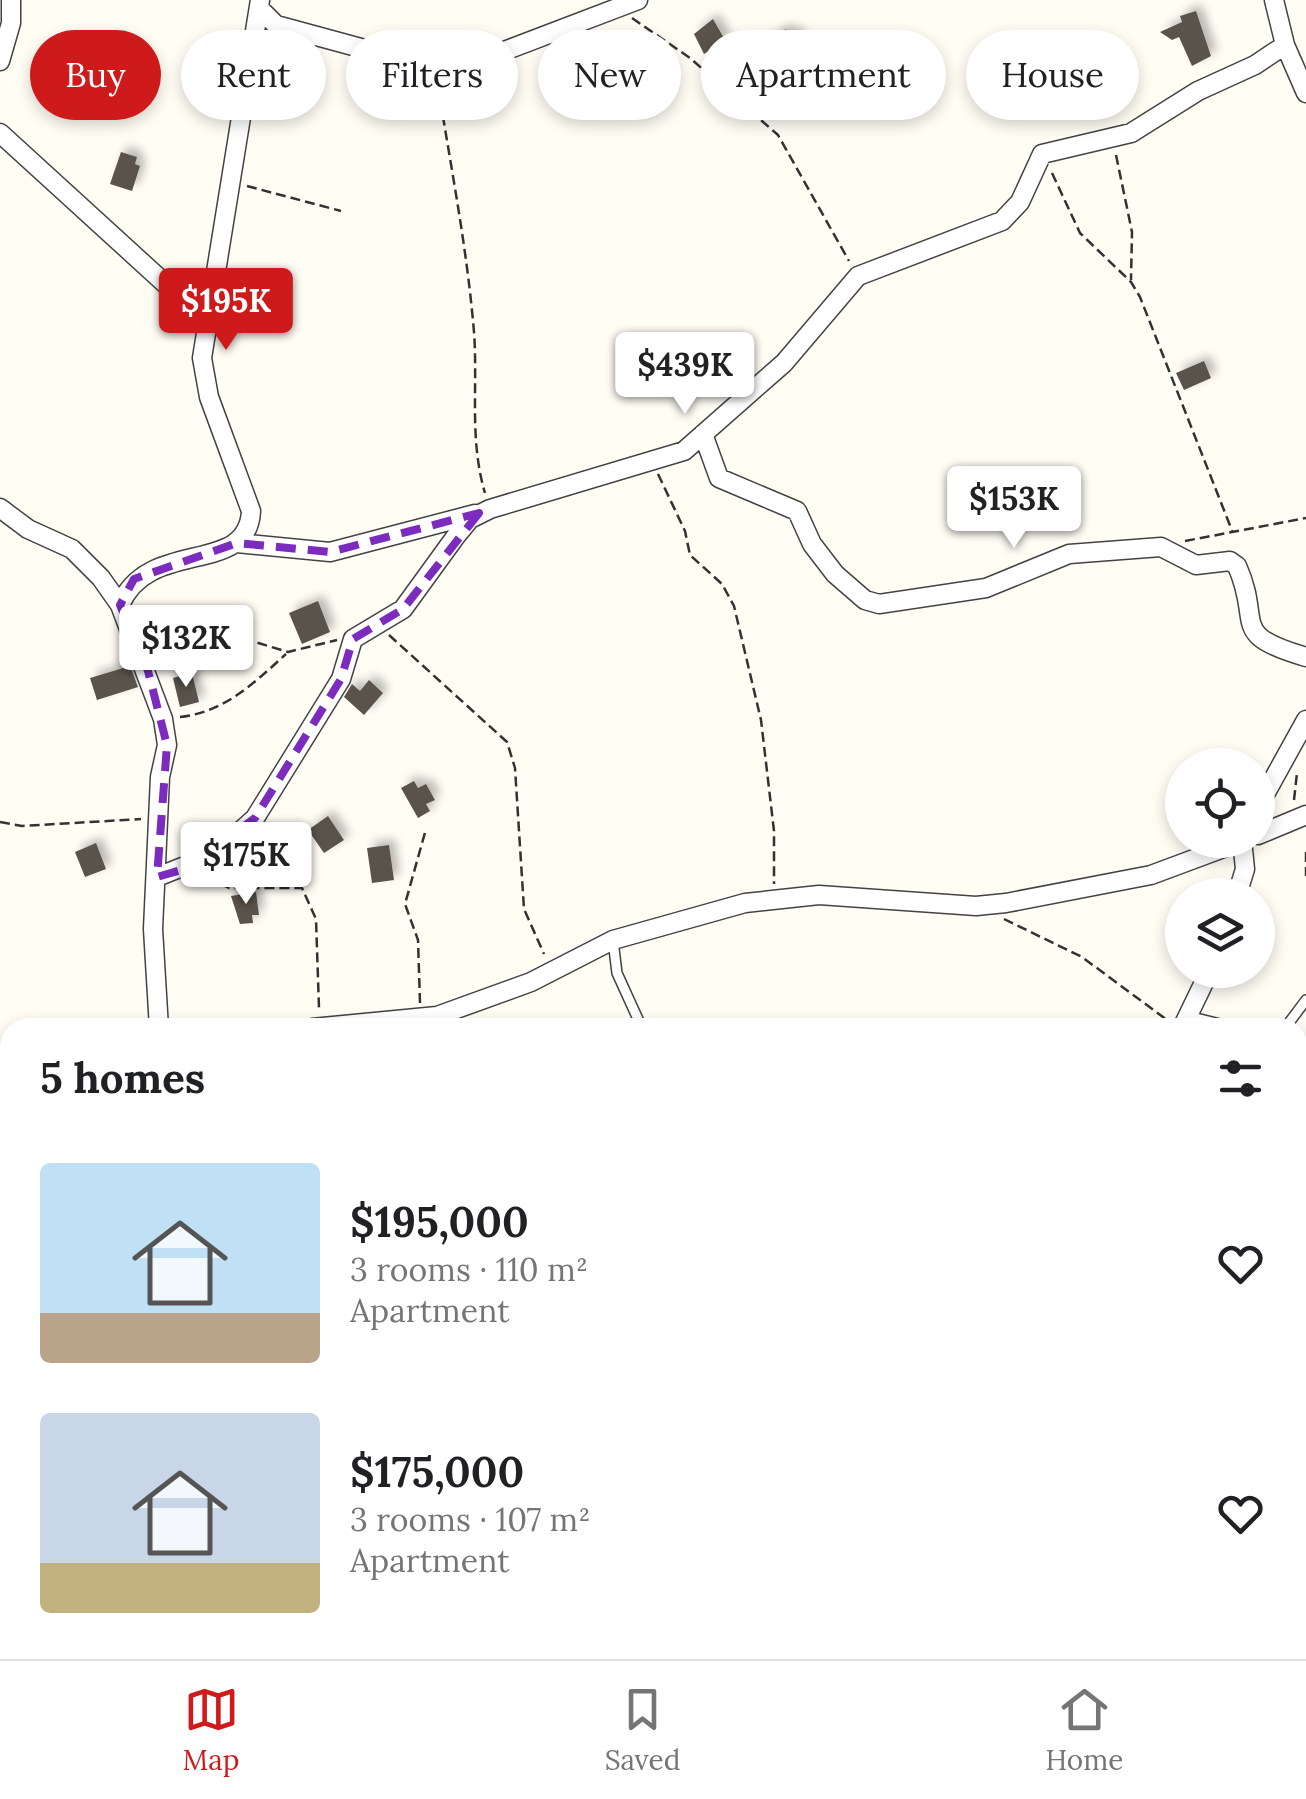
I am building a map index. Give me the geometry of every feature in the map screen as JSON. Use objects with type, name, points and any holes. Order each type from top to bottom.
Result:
[{"type":"street","points":[[0,61],[11,24],[12,0]]},
{"type":"street","points":[[518,43],[638,0]]},
{"type":"street","points":[[1274,0],[1285,45],[1306,93]]},
{"type":"street","points":[[259,4],[276,26],[346,46]]},
{"type":"street","points":[[237,543],[250,526],[251,511],[209,396],[202,358],[259,4]]},
{"type":"street","points":[[120,605],[134,579],[153,569],[237,543],[330,552],[485,511],[684,450],[784,363],[858,276],[1002,221],[1020,202],[1042,154],[1131,133],[1198,90],[1255,66],[1285,45]]},
{"type":"street","points":[[0,133],[194,310],[205,328]]},
{"type":"street","points":[[702,434],[719,478],[797,511],[812,544],[835,574],[865,600],[879,604],[986,588],[1068,554],[1158,547],[1196,565],[1230,561],[1237,566],[1252,632],[1268,646],[1306,657]]},
{"type":"street","points":[[0,508],[28,529],[72,549],[120,605],[164,719],[166,745],[157,818],[153,929],[157,1018]]},
{"type":"street","points":[[157,877],[188,868],[215,854],[255,818],[341,679],[353,638],[403,609],[456,536],[485,511]]},
{"type":"street","points":[[1275,776],[1301,728]]},
{"type":"street","points":[[1275,828],[1302,817]]},
{"type":"street","points":[[425,1018],[487,999],[613,940],[745,903],[818,895],[976,906],[1076,892],[1151,874],[1194,858]]},
{"type":"street","points":[[1184,1018],[1200,988]]},
{"type":"lane","points":[[613,940],[618,973],[638,1018]]},
{"type":"path","points":[[619,9],[690,58],[778,135],[858,276]]},
{"type":"path","points":[[444,120],[466,244],[475,342],[474,441],[485,511]]},
{"type":"path","points":[[1111,140],[1124,180],[1132,232],[1132,282],[1233,533]]},
{"type":"path","points":[[1042,154],[1080,233],[1132,282]]},
{"type":"path","points":[[232,180],[341,211]]},
{"type":"path","points":[[652,460],[685,531],[690,554],[722,584],[734,606],[761,720],[774,831],[774,900]]},
{"type":"path","points":[[1158,547],[1306,518]]},
{"type":"path","points":[[376,624],[507,742],[515,768],[524,909],[550,969]]},
{"type":"path","points":[[164,719],[205,714],[234,698],[288,652],[353,638]]},
{"type":"path","points":[[148,671],[156,661],[211,640],[255,642],[288,652]]},
{"type":"path","points":[[1301,728],[1293,796],[1302,817]]},
{"type":"path","points":[[0,822],[74,825],[157,818]]},
{"type":"path","points":[[419,1018],[422,980],[418,940],[405,904],[426,829]]},
{"type":"path","points":[[1306,852],[1306,876]]},
{"type":"path","points":[[188,868],[229,888],[302,888],[316,919],[318,937],[315,1018]]},
{"type":"path","points":[[976,906],[1082,957],[1171,1018]]},
{"type":"highlighted area","points":[[479,513],[403,609],[353,639],[341,679],[255,818],[188,868],[157,877],[167,745],[148,671],[120,605],[134,579],[237,543],[330,552]]},
{"type":"building","points":[[1196,11],[1211,56],[1192,66],[1179,37],[1172,40],[1160,32],[1182,22],[1180,16]]},
{"type":"building","points":[[713,19],[719,30],[701,30],[701,48],[694,34]]},
{"type":"building","points":[[121,152],[137,157],[135,164],[140,166],[132,191],[110,184]]},
{"type":"building","points":[[1204,361],[1211,378],[1184,390],[1176,373]]},
{"type":"building","points":[[318,601],[330,632],[302,644],[289,613]]},
{"type":"building","points":[[130,666],[138,687],[97,700],[90,678]]},
{"type":"building","points":[[192,673],[199,702],[180,707],[173,678]]},
{"type":"building","points":[[369,680],[383,693],[364,715],[344,697],[352,684],[360,691]]},
{"type":"building","points":[[414,781],[418,788],[426,784],[435,800],[426,804],[430,811],[418,818],[401,788]]},
{"type":"building","points":[[328,816],[344,840],[324,853],[308,830]]},
{"type":"building","points":[[96,843],[106,869],[85,877],[75,852]]},
{"type":"building","points":[[389,845],[394,880],[372,883],[367,848]]},
{"type":"building","points":[[256,892],[259,915],[252,915],[253,923],[240,924],[231,896]]}]
